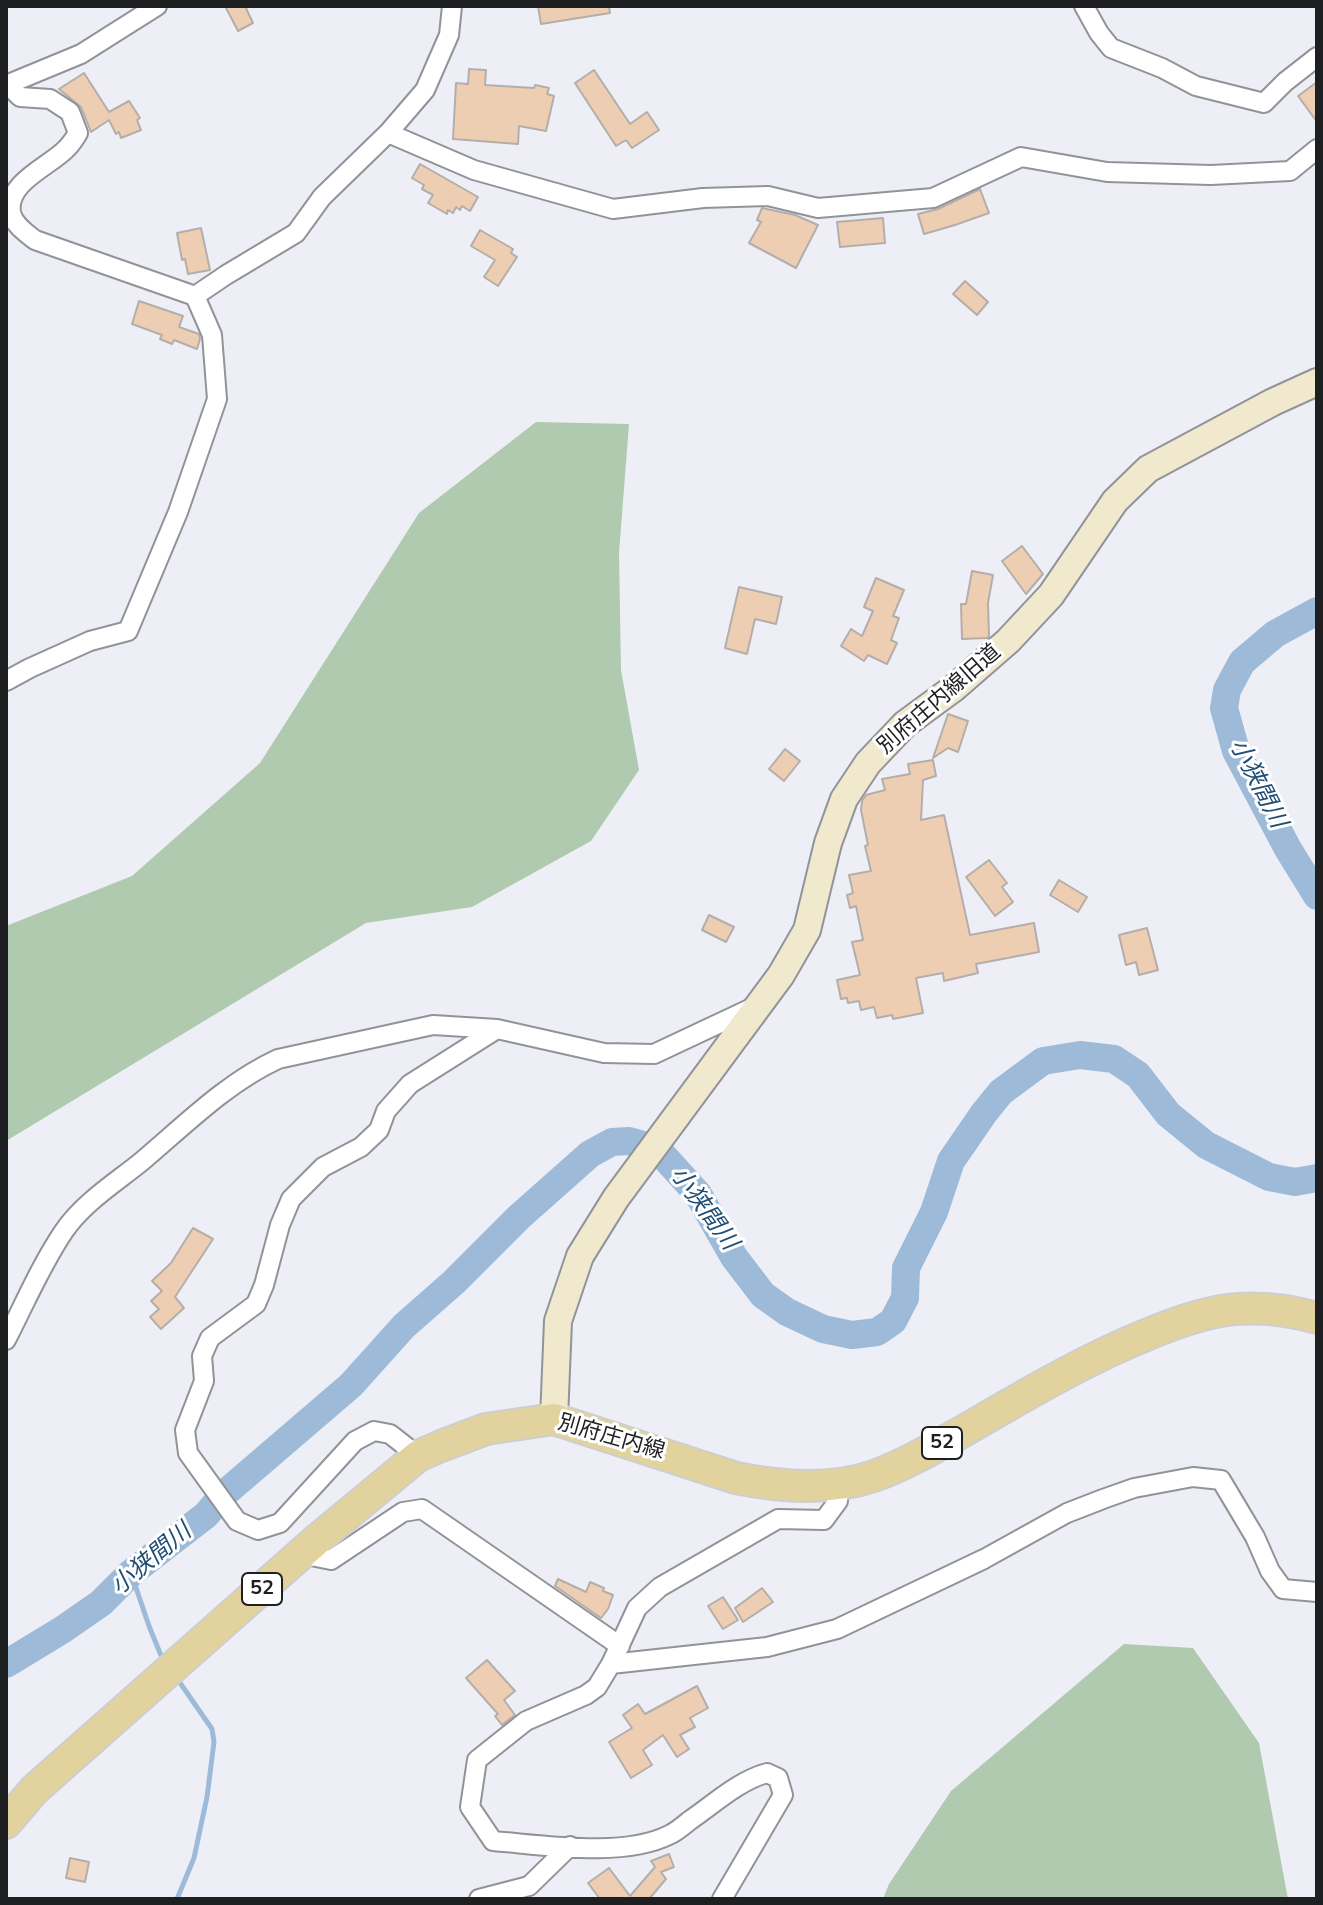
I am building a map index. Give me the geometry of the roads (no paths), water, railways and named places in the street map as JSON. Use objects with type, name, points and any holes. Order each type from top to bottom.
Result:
[{"type":"main road","name":"別府庄内線","points":[[6,1823],[34,1790],[301,1554],[418,1456],[441,1446],[486,1429],[554,1419],[736,1478],[800,1487],[839,1483],[872,1477],[914,1459],[1078,1366],[1185,1319],[1226,1310],[1259,1308],[1286,1309],[1317,1318]]},
{"type":"street","points":[[6,681],[90,641],[128,631],[178,512],[217,399],[212,335],[195,296],[35,240],[18,225],[10,211],[14,194],[37,170],[66,150],[78,133],[70,112],[50,99],[20,97],[7,85],[81,54],[157,6]]},
{"type":"street","points":[[195,296],[296,233],[322,197],[388,133],[425,90],[449,35],[452,6]]},
{"type":"street","points":[[1084,6],[1111,48],[1162,68],[1196,86],[1264,103],[1317,57]]},
{"type":"street","points":[[388,133],[474,170],[613,209],[703,198],[768,196],[818,208],[933,198],[1021,157],[1107,172],[1211,175],[1290,171],[1317,149]]},
{"type":"street","name":"別府庄内線旧道","points":[[554,1419],[558,1321],[580,1256],[616,1198],[781,975],[807,930],[828,843],[844,799],[868,763],[905,724],[954,688],[1008,641],[1051,595],[1115,501],[1148,469],[1317,382]]},
{"type":"street","points":[[6,1340],[65,1229],[85,1208],[205,1106],[255,1070],[278,1059],[433,1025],[497,1029],[604,1053],[654,1054],[758,1005]]},
{"type":"street","points":[[418,1456],[390,1434],[374,1431],[355,1441],[280,1523],[258,1530],[237,1521],[188,1453],[185,1430],[204,1381],[202,1356],[210,1338],[256,1304],[291,1199],[323,1167],[361,1147],[379,1130],[386,1111],[410,1084],[497,1029]]},
{"type":"street","points":[[611,1664],[767,1647],[837,1629],[984,1559],[1067,1513],[1134,1488],[1193,1477],[1221,1480],[1255,1537],[1270,1571],[1283,1589],[1317,1592]]},
{"type":"street","points":[[722,1899],[783,1795],[778,1778],[767,1773],[751,1778],[669,1836],[610,1849],[493,1841],[470,1807],[477,1760],[526,1721],[586,1695],[597,1687],[637,1608],[660,1587],[778,1519],[824,1520],[838,1501],[839,1483]]},
{"type":"street","points":[[301,1554],[331,1560],[403,1512],[422,1509],[620,1646]]},
{"type":"street","points":[[479,1899],[529,1886],[570,1846]]},
{"type":"waterway","name":"小狭間川","points":[[1317,611],[1275,634],[1242,662],[1227,690],[1224,708],[1236,751],[1317,896]]},
{"type":"waterway","name":"小狭間川","points":[[6,1664],[101,1603],[131,1573],[206,1515],[224,1494],[351,1385],[404,1326],[454,1282],[519,1217],[590,1154],[612,1142],[629,1141],[657,1149],[698,1194],[734,1257],[763,1295],[787,1312],[823,1329],[852,1335],[877,1332],[893,1321],[905,1298],[906,1268],[934,1212],[951,1161],[1001,1092],[1043,1061],[1080,1055],[1114,1059],[1138,1075],[1168,1114],[1206,1145],[1269,1177],[1295,1182],[1317,1178]]},
{"type":"waterway","points":[[131,1573],[149,1626],[166,1662]]},
{"type":"waterway","points":[[176,1677],[212,1729],[214,1742],[207,1797],[194,1858],[177,1899]]}]
